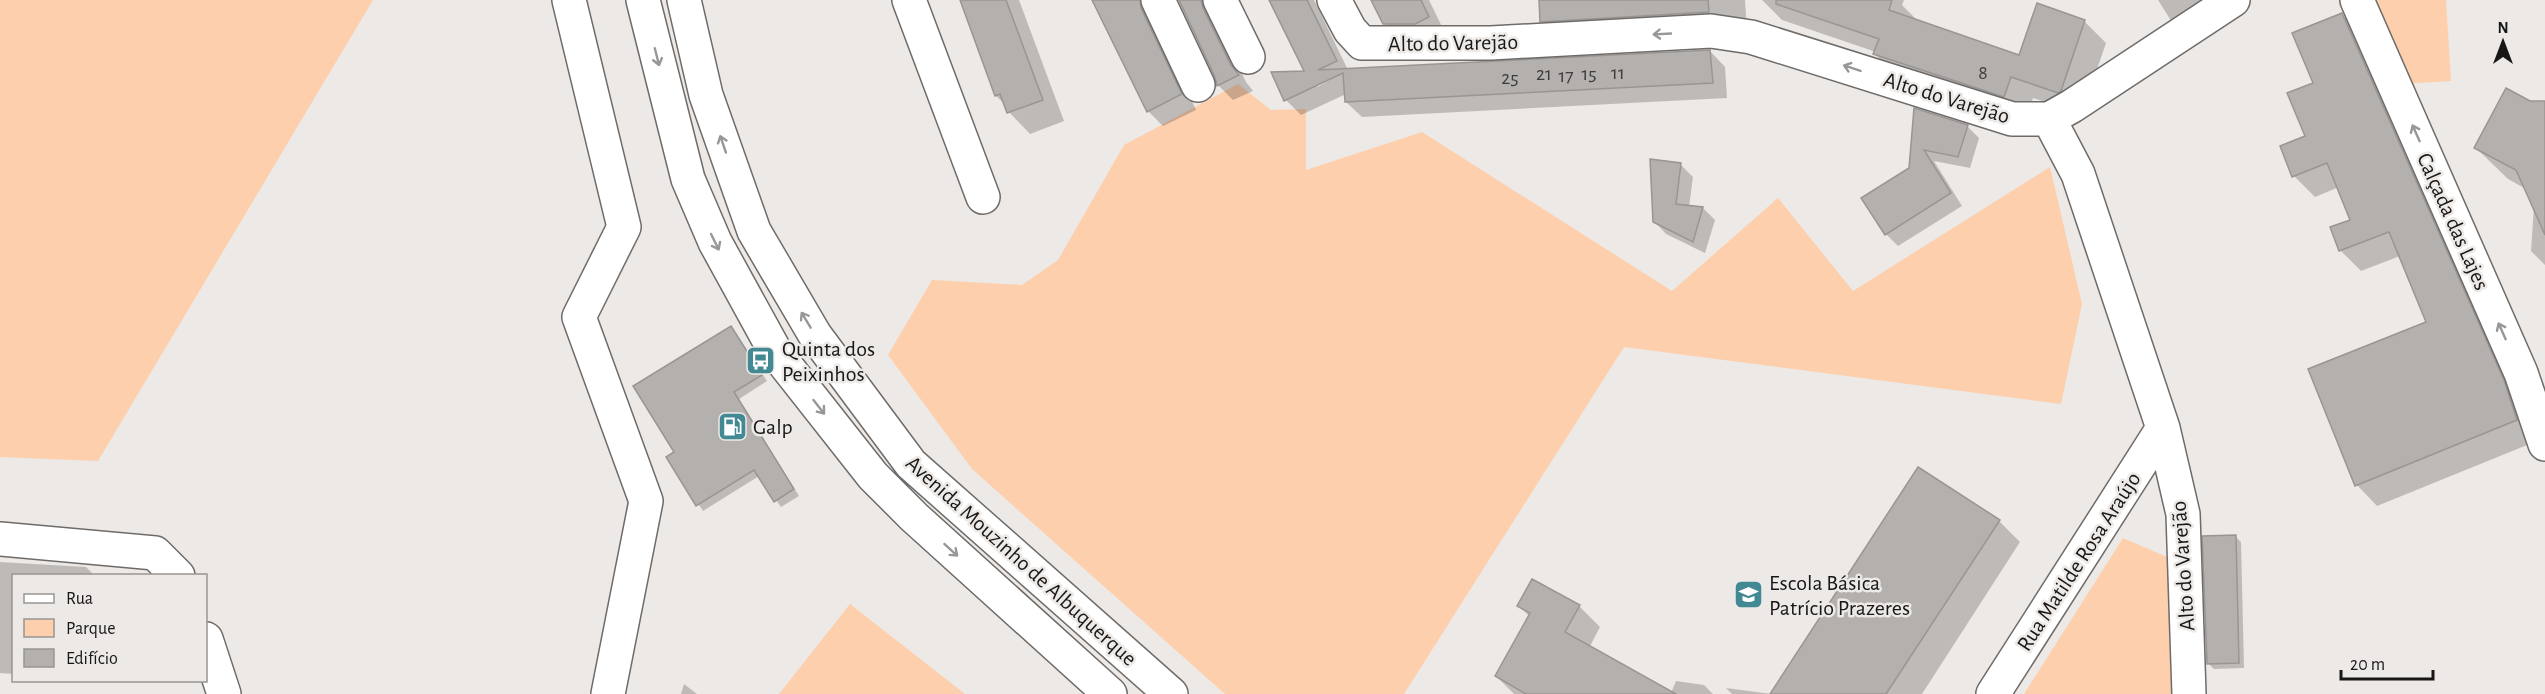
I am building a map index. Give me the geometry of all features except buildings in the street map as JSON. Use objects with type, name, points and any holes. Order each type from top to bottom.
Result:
[{"type":"street","points":[[569,0],[624,227],[579,317],[646,501],[608,694]]},
{"type":"street","name":"Avenida Mouzinho de Albuquerque","points":[[643,0],[688,179],[715,242],[776,353],[873,476],[914,517],[1110,694]]},
{"type":"street","name":"Avenida Mouzinho de Albuquerque","points":[[684,0],[706,95],[754,231],[815,335],[911,464],[1171,694]]},
{"type":"street","points":[[909,0],[983,197]]},
{"type":"street","points":[[1158,0],[1198,85]]},
{"type":"street","points":[[1220,0],[1248,57]]},
{"type":"street","name":"Alto do Varejão","points":[[1334,0],[1350,30],[1362,43],[1491,43],[1711,32],[1751,37],[2012,119],[2049,119],[2078,174],[2163,428],[2183,514],[2189,694]]},
{"type":"street","points":[[2049,119],[2233,0]]},
{"type":"street","name":"Calçada das Lajes","points":[[2357,0],[2533,365],[2545,444]]},
{"type":"street","name":"Rua Matilde Rosa Araújo","points":[[1993,694],[2163,428]]},
{"type":"street","points":[[0,539],[155,553],[176,574]]},
{"type":"street","points":[[207,642],[224,694]]},
{"type":"green space","points":[[0,0],[373,0],[98,461],[0,457]]},
{"type":"green space","points":[[2366,0],[2446,0],[2451,81],[2403,84]]},
{"type":"green space","points":[[1238,84],[1271,110],[1306,109],[1306,170],[1422,132],[1672,291],[1778,198],[1853,291],[2050,167],[2082,304],[2061,404],[1624,347],[1404,694],[1225,694],[972,469],[888,355],[932,280],[1022,285],[1058,260],[1124,145]]},
{"type":"green space","points":[[2123,538],[2172,559],[2171,694],[2024,694]]},
{"type":"green space","points":[[850,604],[965,694],[779,694]]},
{"type":"place","name":"Quinta dos Peixinhos","points":[[761,361]]},
{"type":"place","name":"Galp","points":[[732,426]]},
{"type":"place","name":"Escola Básica Patrício Prazeres","points":[[1748,595]]}]
